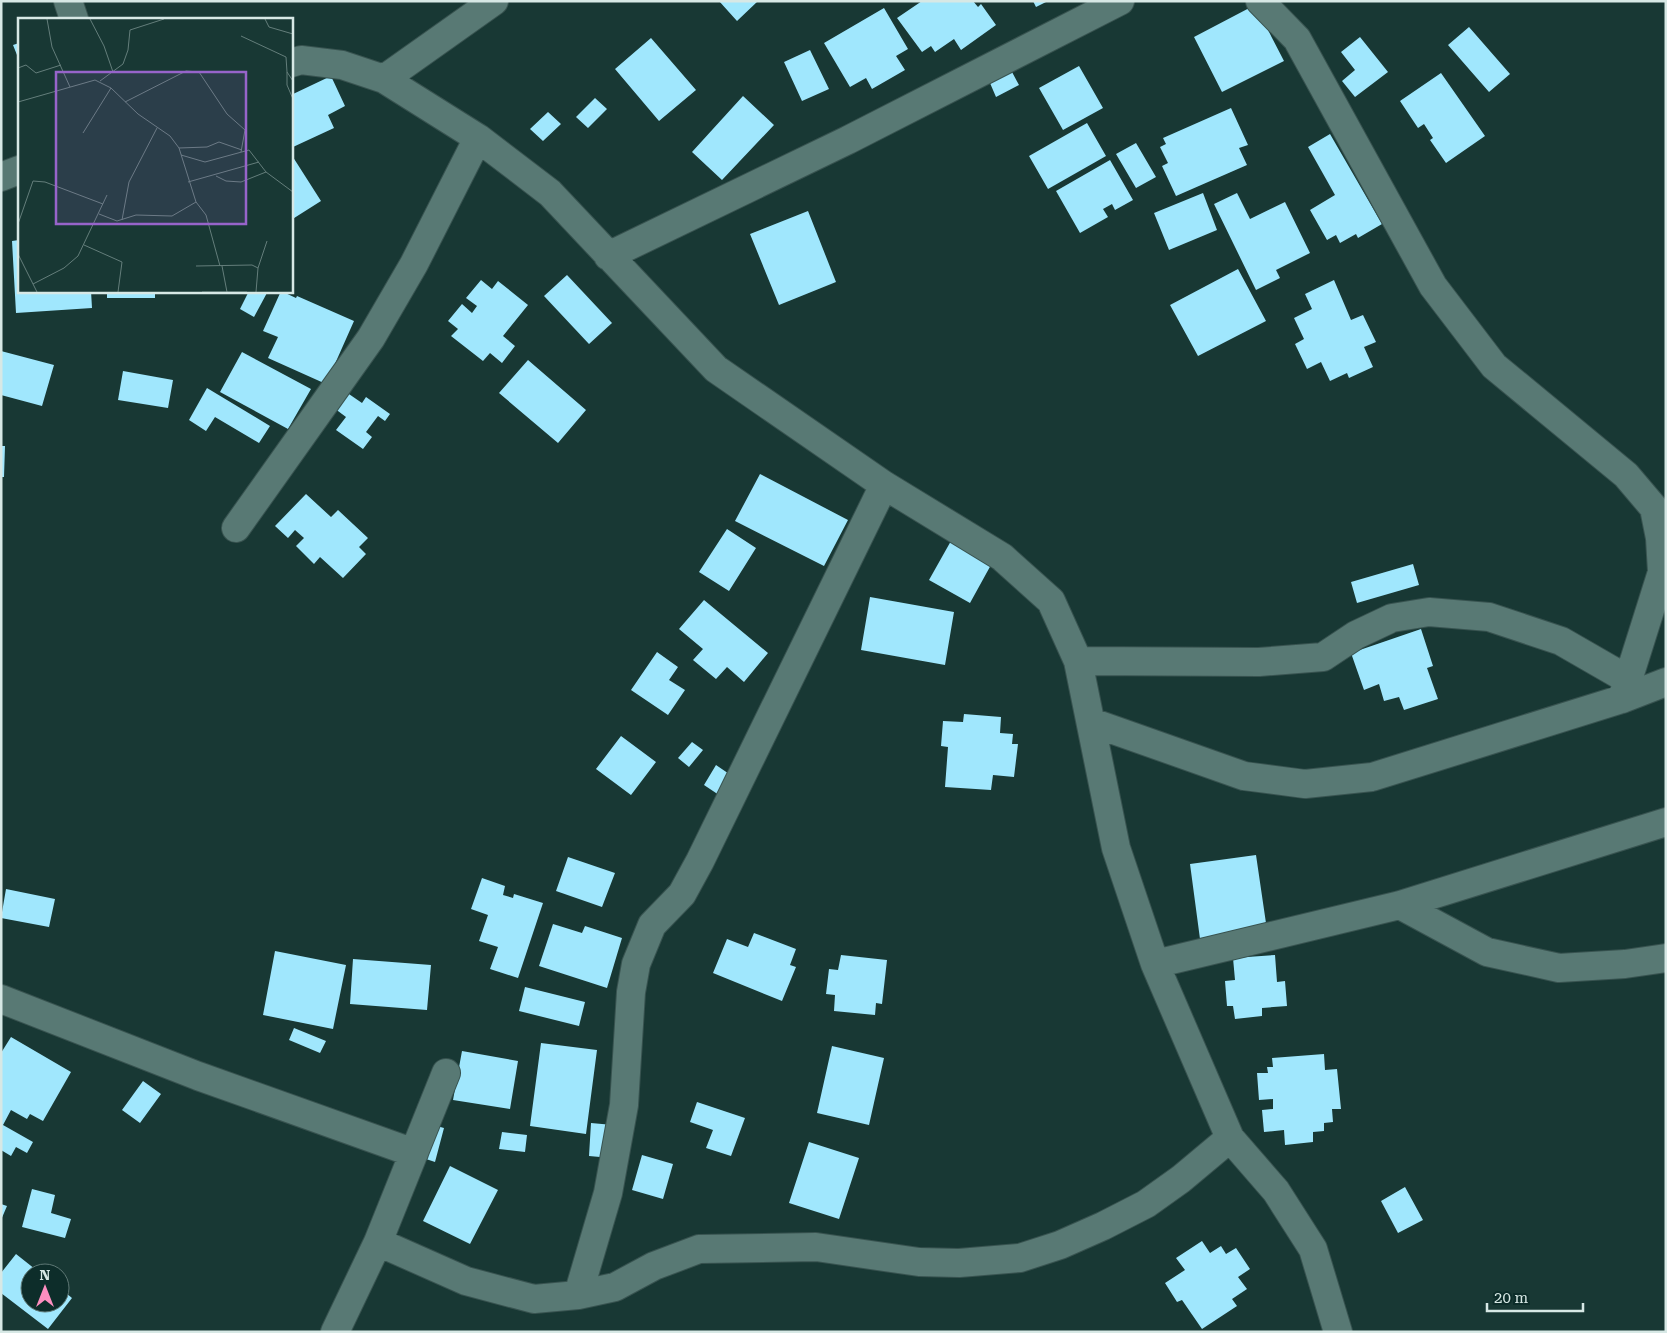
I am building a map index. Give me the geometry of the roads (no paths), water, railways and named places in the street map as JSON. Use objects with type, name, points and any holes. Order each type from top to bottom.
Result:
[{"type":"street","points":[[68,1],[74,18]]},
{"type":"street","points":[[384,79],[494,1]]},
{"type":"street","points":[[608,256],[848,140],[1120,1]]},
{"type":"street","points":[[1260,1],[1298,39],[1433,286],[1494,366],[1626,475],[1654,508],[1660,538],[1662,572],[1625,689]]},
{"type":"street","points":[[292,63],[301,60],[342,65],[384,79],[478,138],[550,193],[716,369],[884,485],[1002,557],[1051,601],[1078,661],[1116,848],[1155,964],[1230,1138],[1276,1192],[1314,1249],[1338,1332]]},
{"type":"street","points":[[236,528],[371,338],[414,264],[478,138]]},
{"type":"street","points":[[1,177],[18,170]]},
{"type":"street","points":[[578,1295],[608,1192],[624,1105],[630,992],[636,964],[652,925],[682,894],[700,861],[884,485]]},
{"type":"street","points":[[1078,661],[1259,662],[1323,657],[1356,635],[1392,618],[1429,612],[1489,617],[1561,641],[1625,689]]},
{"type":"street","points":[[1091,722],[1244,776],[1306,784],[1372,777],[1625,689],[1666,682]]},
{"type":"street","points":[[1155,964],[1400,904],[1666,822]]},
{"type":"street","points":[[1400,904],[1487,952],[1559,968],[1625,964],[1666,958]]},
{"type":"street","points":[[1,999],[198,1076],[414,1152]]},
{"type":"street","points":[[335,1332],[378,1242],[446,1073]]},
{"type":"street","points":[[378,1242],[466,1281],[534,1299],[578,1295],[615,1287],[654,1266],[699,1248],[816,1247],[920,1262],[960,1264],[1020,1258],[1069,1241],[1146,1204],[1181,1179],[1230,1138]]}]
